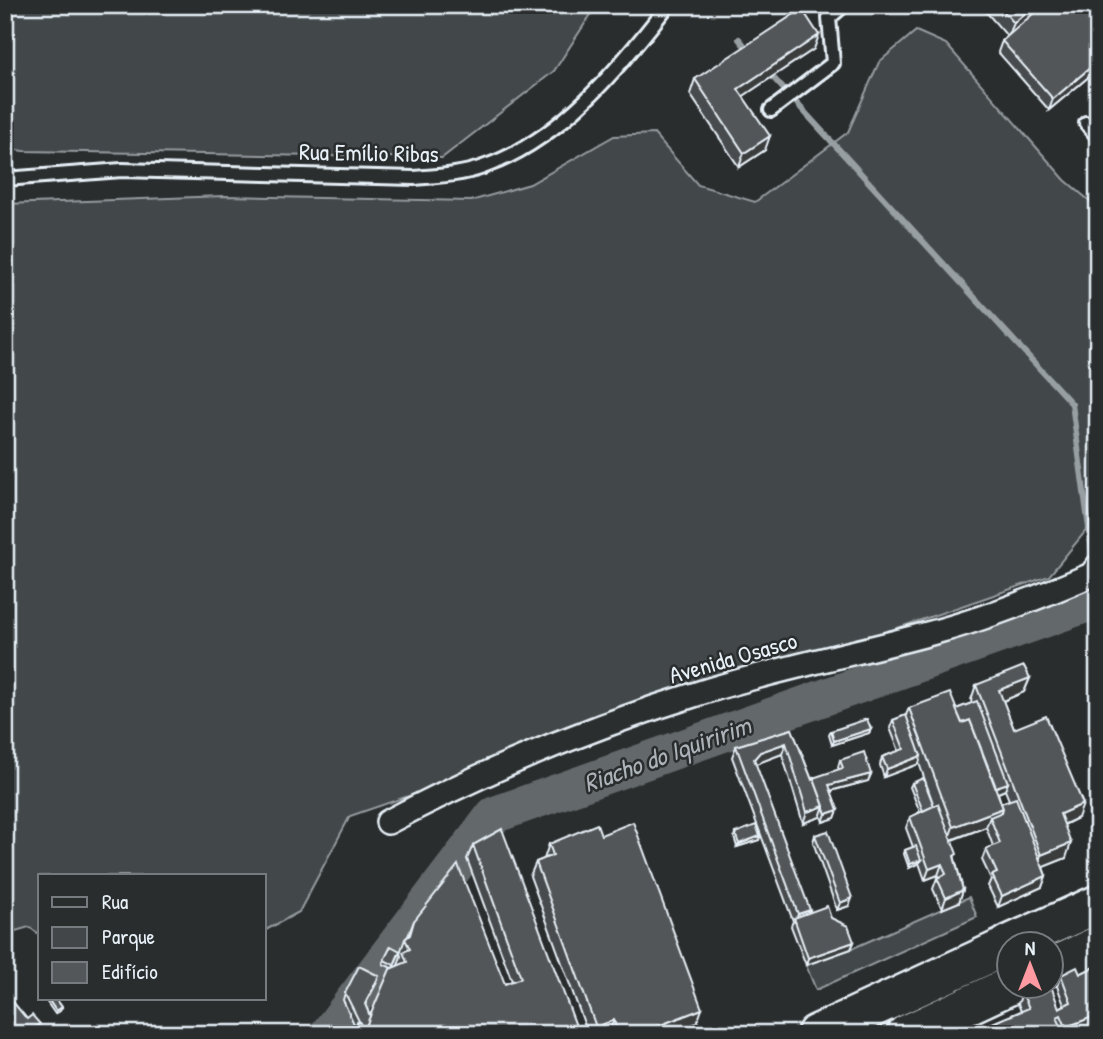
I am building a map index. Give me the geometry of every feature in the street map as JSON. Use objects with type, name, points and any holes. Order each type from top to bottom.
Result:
[{"type":"main road","points":[[1042,930],[1098,904]]},
{"type":"main road","points":[[1064,961],[1098,945]]},
{"type":"main road","points":[[816,1034],[995,951]]},
{"type":"main road","points":[[906,1034],[995,993]]},
{"type":"street","name":"Avenida Osasco","points":[[388,822],[456,787],[609,723],[708,690],[944,630],[1025,603],[1095,574]]},
{"type":"lane","name":"Rua Emílio Ribas","points":[[5,179],[122,170],[414,178],[456,175],[486,167],[546,134],[637,44],[668,5]]},
{"type":"lane","points":[[771,110],[833,64],[830,18],[844,5]]},
{"type":"lane","points":[[1086,123],[1098,137]]},
{"type":"green space","points":[[5,5],[597,5],[554,71],[442,158],[23,151],[5,148]]},
{"type":"green space","points":[[916,31],[946,44],[1065,180],[1098,208],[1098,516],[1049,576],[350,816],[299,912],[266,930],[266,874],[38,874],[38,934],[29,927],[5,934],[5,204],[224,196],[471,201],[530,184],[614,136],[654,134],[698,185],[755,202],[848,132],[879,62]]},
{"type":"green space","points":[[969,897],[977,917],[816,990],[806,965],[851,949]]},
{"type":"building","points":[[998,5],[1034,5],[1014,23]]},
{"type":"building","points":[[1043,5],[1098,5],[1098,61],[1053,99],[1002,41]]},
{"type":"building","points":[[802,9],[819,35],[738,89],[770,136],[744,153],[695,79]]},
{"type":"building","points":[[1024,666],[1030,678],[999,690],[1014,729],[1046,716],[1083,804],[1060,814],[1071,843],[1041,855],[976,685]]},
{"type":"building","points":[[950,693],[962,723],[970,720],[1003,808],[953,827],[909,708]]},
{"type":"building","points":[[977,701],[1008,783],[996,787],[970,720],[962,723],[956,709]]},
{"type":"building","points":[[906,715],[921,756],[887,769],[882,757],[904,749],[893,720]]},
{"type":"building","points":[[867,719],[871,729],[834,741],[831,731]]},
{"type":"building","points":[[792,729],[824,806],[807,812],[786,743],[760,752],[754,759],[810,910],[798,914],[736,746]]},
{"type":"building","points":[[864,752],[871,774],[829,785],[838,810],[826,814],[813,778],[843,768],[840,760]]},
{"type":"building","points":[[923,778],[934,806],[923,811],[912,783]]},
{"type":"building","points":[[1016,798],[1046,876],[1002,896],[992,875],[997,873],[986,849],[1000,843],[990,817],[1002,812],[1001,803]]},
{"type":"building","points":[[938,804],[957,854],[954,856],[963,890],[946,898],[937,878],[946,874],[942,864],[929,869],[910,817]]},
{"type":"building","points":[[633,822],[702,1009],[637,1034],[618,1034],[614,1020],[596,1027],[536,862],[553,855],[549,844],[597,824],[601,835]]},
{"type":"building","points":[[756,825],[760,836],[739,844],[735,833]]},
{"type":"building","points":[[502,829],[579,1034],[366,1034],[364,1030],[390,969],[407,962],[403,952],[410,949],[405,939],[410,935],[414,921],[458,865],[505,984],[521,978],[473,845]]},
{"type":"building","points":[[828,831],[852,898],[840,903],[815,835]]},
{"type":"building","points":[[916,846],[921,860],[910,864],[905,850]]},
{"type":"building","points":[[827,906],[831,918],[848,926],[854,942],[808,958],[794,918]]},
{"type":"building","points":[[391,946],[400,951],[394,965],[384,960]]},
{"type":"building","points":[[1098,965],[1098,1015],[1066,1027],[1061,1015],[1057,1017],[1064,1033],[1062,1034],[950,1034],[975,1023],[976,1030],[1029,1008],[1025,1000],[1056,1000],[1059,1008],[1071,1002],[1064,983],[1064,974],[1077,967],[1080,974]]},
{"type":"building","points":[[359,966],[379,976],[365,1004],[370,1016],[363,1034],[352,1034],[357,1022],[360,1023],[345,993]]},
{"type":"building","points":[[49,1000],[57,1000],[62,1007],[56,1011]]},
{"type":"building","points":[[13,1002],[27,1019],[32,1015],[40,1024],[34,1028],[36,1031],[33,1034],[5,1034],[5,1008]]},
{"type":"waterway","points":[[739,39],[749,51]]},
{"type":"waterway","points":[[768,72],[1072,404],[1094,565]]},
{"type":"waterway","points":[[1096,579],[1098,592]]},
{"type":"waterway","name":"Riacho do Iquiririm","points":[[328,1034],[494,815],[1098,600]]}]
